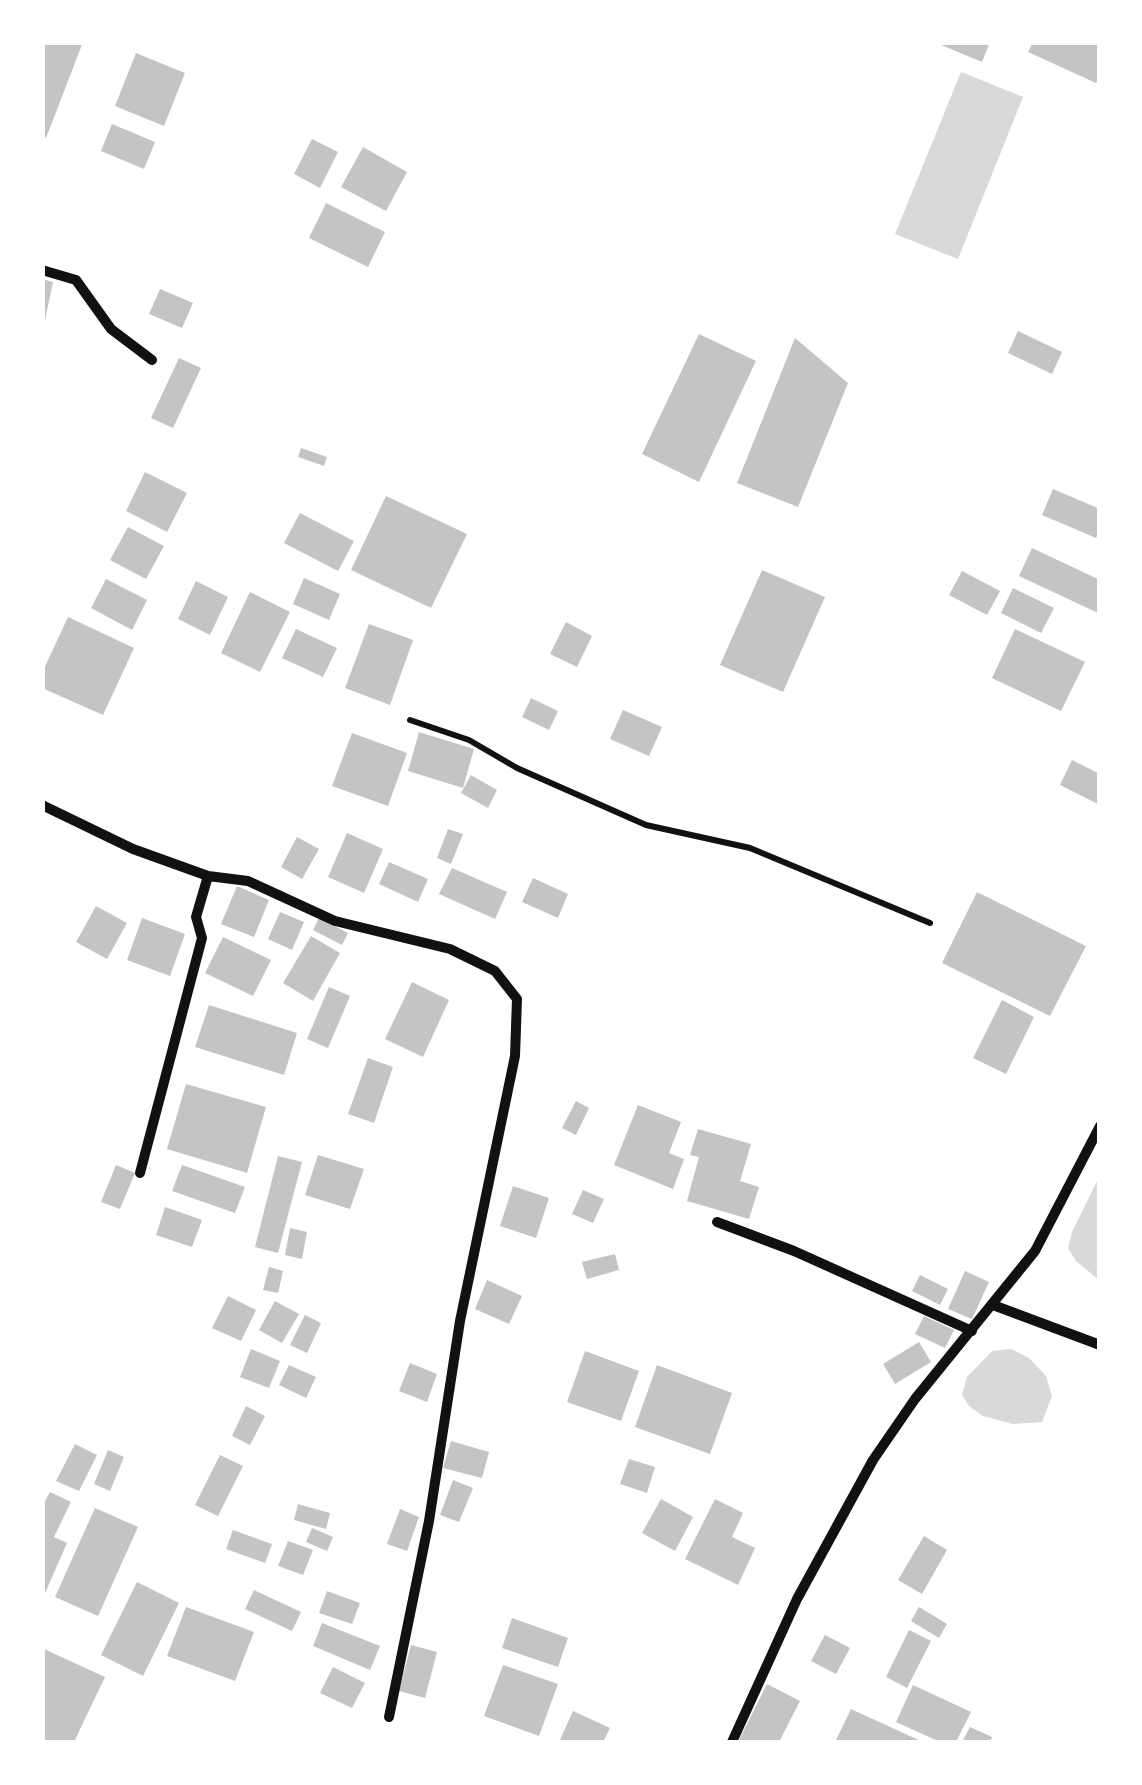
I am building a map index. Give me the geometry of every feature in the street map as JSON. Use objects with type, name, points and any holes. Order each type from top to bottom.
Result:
[{"type":"street","points":[[42,270],[76,280],[111,329],[152,360]]},
{"type":"street","points":[[42,805],[133,849],[208,876],[248,881],[335,921],[450,948],[495,971],[516,999],[515,1056],[460,1320],[429,1520],[389,1718]]},
{"type":"street","points":[[140,1174],[202,938],[196,917],[208,876]]},
{"type":"street","points":[[732,1742],[829,1536],[873,1460],[915,1399],[1035,1251],[1100,1126]]},
{"type":"street","points":[[717,1222],[794,1251],[972,1330]]},
{"type":"street","points":[[993,1305],[1100,1345]]},
{"type":"path","points":[[410,720],[469,740],[517,768],[646,825],[750,848],[930,923]]},
{"type":"shaded area","points":[[961,72],[1023,97],[958,259],[895,234]]},
{"type":"shaded area","points":[[1099,1177],[1099,1280],[1076,1261],[1068,1248]]},
{"type":"shaded area","points":[[1011,1349],[1029,1358],[1046,1376],[1052,1396],[1042,1422],[1013,1424],[983,1416],[962,1395],[967,1377],[992,1351]]},
{"type":"building","points":[[42,42],[83,42],[46,138],[42,136]]},
{"type":"building","points":[[934,42],[990,42],[982,62]]},
{"type":"building","points":[[1033,42],[1100,42],[1100,74],[1096,83],[1028,52]]},
{"type":"building","points":[[136,53],[185,73],[164,126],[115,106]]},
{"type":"building","points":[[112,124],[155,142],[144,169],[101,151]]},
{"type":"building","points":[[312,139],[338,152],[320,188],[294,174]]},
{"type":"building","points":[[363,147],[407,172],[386,211],[341,187]]},
{"type":"building","points":[[326,203],[385,232],[368,267],[309,238]]},
{"type":"building","points":[[42,279],[53,282],[44,325],[42,325]]},
{"type":"building","points":[[160,289],[193,303],[182,328],[149,314]]},
{"type":"building","points":[[1018,331],[1062,352],[1052,374],[1008,353]]},
{"type":"building","points":[[699,334],[756,361],[699,482],[642,454]]},
{"type":"building","points":[[795,338],[848,383],[798,507],[737,483]]},
{"type":"building","points":[[179,358],[201,368],[173,428],[151,418]]},
{"type":"building","points":[[301,448],[327,457],[324,466],[298,457]]},
{"type":"building","points":[[145,472],[187,493],[167,532],[126,511]]},
{"type":"building","points":[[1053,489],[1100,509],[1096,538],[1042,515]]},
{"type":"building","points":[[386,496],[467,534],[431,608],[351,570]]},
{"type":"building","points":[[300,513],[354,541],[338,571],[284,543]]},
{"type":"building","points":[[128,527],[164,546],[146,579],[110,560]]},
{"type":"building","points":[[1032,548],[1100,580],[1098,613],[1019,576]]},
{"type":"building","points":[[762,570],[825,597],[783,692],[720,665]]},
{"type":"building","points":[[962,571],[1000,591],[987,615],[949,595]]},
{"type":"building","points":[[304,578],[340,594],[329,620],[293,604]]},
{"type":"building","points":[[106,579],[147,600],[132,630],[91,608]]},
{"type":"building","points":[[196,581],[228,597],[210,635],[178,619]]},
{"type":"building","points":[[1013,588],[1054,608],[1041,633],[1001,613]]},
{"type":"building","points":[[250,592],[290,612],[260,672],[221,653]]},
{"type":"building","points":[[68,617],[134,648],[103,715],[42,688],[42,673]]},
{"type":"building","points":[[566,622],[592,636],[577,667],[550,654]]},
{"type":"building","points":[[369,624],[413,640],[390,705],[345,688]]},
{"type":"building","points":[[296,629],[337,648],[323,677],[282,658]]},
{"type":"building","points":[[1015,629],[1085,662],[1061,711],[992,678]]},
{"type":"building","points":[[531,698],[558,711],[549,730],[522,717]]},
{"type":"building","points":[[623,710],[662,727],[649,756],[610,739]]},
{"type":"building","points":[[419,732],[474,749],[463,788],[408,771]]},
{"type":"building","points":[[352,733],[407,753],[388,806],[332,786]]},
{"type":"building","points":[[1072,760],[1100,774],[1100,805],[1060,785]]},
{"type":"building","points":[[471,775],[497,790],[488,808],[461,793]]},
{"type":"building","points":[[448,829],[463,834],[451,864],[437,858]]},
{"type":"building","points":[[347,833],[383,849],[364,893],[328,877]]},
{"type":"building","points":[[297,837],[319,849],[302,879],[281,867]]},
{"type":"building","points":[[389,862],[428,879],[418,902],[379,884]]},
{"type":"building","points":[[452,868],[507,892],[495,919],[439,894]]},
{"type":"building","points":[[533,878],[568,894],[558,918],[522,902]]},
{"type":"building","points":[[237,886],[269,900],[254,937],[221,924]]},
{"type":"building","points":[[977,892],[1086,946],[1050,1016],[942,963]]},
{"type":"building","points":[[96,906],[127,923],[107,959],[76,942]]},
{"type":"building","points":[[280,912],[304,922],[292,950],[268,939]]},
{"type":"building","points":[[142,918],[185,934],[170,976],[127,960]]},
{"type":"building","points":[[319,918],[348,933],[342,945],[313,930]]},
{"type":"building","points":[[311,936],[340,953],[313,1001],[283,983]]},
{"type":"building","points":[[223,937],[271,960],[253,996],[205,973]]},
{"type":"building","points":[[412,982],[449,1000],[423,1057],[385,1039]]},
{"type":"building","points":[[329,987],[350,996],[328,1048],[307,1039]]},
{"type":"building","points":[[1002,1000],[1034,1017],[1006,1074],[973,1058]]},
{"type":"building","points":[[209,1005],[297,1033],[284,1075],[195,1047]]},
{"type":"building","points":[[368,1058],[393,1067],[374,1123],[348,1114]]},
{"type":"building","points":[[186,1084],[266,1107],[247,1173],[167,1149]]},
{"type":"building","points":[[576,1101],[589,1108],[576,1135],[562,1128]]},
{"type":"building","points":[[638,1105],[681,1122],[669,1153],[684,1159],[673,1189],[614,1165]]},
{"type":"building","points":[[698,1129],[751,1144],[740,1181],[759,1187],[749,1219],[687,1201],[699,1157],[690,1155]]},
{"type":"building","points":[[318,1155],[364,1169],[350,1209],[305,1195]]},
{"type":"building","points":[[278,1156],[302,1162],[278,1253],[255,1247]]},
{"type":"building","points":[[116,1165],[135,1173],[120,1209],[101,1202]]},
{"type":"building","points":[[182,1165],[245,1187],[235,1213],[172,1191]]},
{"type":"building","points":[[513,1186],[549,1198],[536,1238],[500,1226]]},
{"type":"building","points":[[583,1190],[604,1199],[593,1223],[572,1214]]},
{"type":"building","points":[[165,1207],[202,1220],[192,1247],[156,1235]]},
{"type":"building","points":[[290,1228],[307,1232],[302,1259],[285,1255]]},
{"type":"building","points":[[615,1254],[619,1270],[587,1279],[582,1262]]},
{"type":"building","points":[[269,1267],[283,1271],[278,1293],[263,1290]]},
{"type":"building","points":[[965,1271],[989,1282],[972,1319],[948,1309]]},
{"type":"building","points":[[920,1275],[948,1289],[940,1305],[912,1291]]},
{"type":"building","points":[[487,1280],[522,1296],[509,1324],[475,1309]]},
{"type":"building","points":[[228,1296],[256,1310],[241,1341],[212,1328]]},
{"type":"building","points":[[275,1301],[299,1314],[282,1343],[259,1330]]},
{"type":"building","points":[[305,1315],[321,1323],[307,1353],[290,1345]]},
{"type":"building","points":[[924,1316],[954,1330],[945,1348],[915,1334]]},
{"type":"building","points":[[919,1342],[931,1362],[895,1384],[883,1364]]},
{"type":"building","points":[[251,1349],[280,1361],[269,1388],[240,1377]]},
{"type":"building","points":[[585,1351],[639,1371],[621,1421],[567,1402]]},
{"type":"building","points":[[410,1363],[437,1374],[427,1402],[399,1391]]},
{"type":"building","points":[[289,1365],[316,1377],[306,1398],[279,1385]]},
{"type":"building","points":[[657,1365],[732,1393],[710,1454],[635,1427]]},
{"type":"building","points":[[246,1406],[265,1416],[250,1445],[232,1436]]},
{"type":"building","points":[[451,1441],[489,1452],[482,1478],[443,1468]]},
{"type":"building","points":[[75,1444],[97,1455],[79,1491],[56,1481]]},
{"type":"building","points":[[108,1450],[124,1457],[110,1491],[94,1484]]},
{"type":"building","points":[[220,1455],[243,1466],[218,1516],[195,1505]]},
{"type":"building","points":[[629,1459],[655,1467],[647,1493],[620,1484]]},
{"type":"building","points":[[453,1480],[473,1488],[459,1522],[440,1515]]},
{"type":"building","points":[[50,1492],[71,1502],[54,1537],[67,1543],[42,1600],[42,1507]]},
{"type":"building","points":[[661,1499],[693,1517],[675,1551],[642,1533]]},
{"type":"building","points":[[715,1499],[743,1513],[732,1537],[755,1548],[738,1585],[685,1559]]},
{"type":"building","points":[[298,1504],[330,1513],[326,1529],[294,1520]]},
{"type":"building","points":[[95,1508],[138,1527],[98,1616],[55,1597]]},
{"type":"building","points":[[400,1509],[419,1517],[407,1551],[387,1544]]},
{"type":"building","points":[[312,1528],[333,1537],[327,1551],[306,1542]]},
{"type":"building","points":[[233,1530],[272,1544],[265,1563],[226,1549]]},
{"type":"building","points":[[924,1536],[947,1550],[922,1594],[898,1580]]},
{"type":"building","points":[[288,1541],[313,1550],[303,1575],[278,1566]]},
{"type":"building","points":[[137,1582],[179,1603],[143,1676],[101,1655]]},
{"type":"building","points":[[254,1590],[301,1612],[292,1631],[245,1609]]},
{"type":"building","points":[[327,1591],[360,1603],[352,1624],[319,1613]]},
{"type":"building","points":[[186,1607],[254,1632],[235,1681],[167,1656]]},
{"type":"building","points":[[919,1607],[947,1624],[939,1638],[911,1621]]},
{"type":"building","points":[[512,1618],[568,1638],[558,1667],[502,1648]]},
{"type":"building","points":[[322,1623],[380,1646],[370,1670],[313,1646]]},
{"type":"building","points":[[909,1630],[931,1641],[907,1688],[886,1677]]},
{"type":"building","points":[[825,1635],[850,1648],[836,1674],[811,1661]]},
{"type":"building","points":[[411,1645],[437,1652],[425,1698],[399,1691]]},
{"type":"building","points":[[42,1648],[105,1677],[74,1742],[42,1742]]},
{"type":"building","points":[[503,1665],[558,1684],[539,1736],[484,1716]]},
{"type":"building","points":[[333,1667],[365,1683],[352,1708],[320,1693]]},
{"type":"building","points":[[767,1684],[800,1701],[779,1742],[738,1742]]},
{"type":"building","points":[[913,1685],[971,1712],[956,1742],[940,1742],[896,1722]]},
{"type":"building","points":[[851,1709],[923,1742],[835,1742]]},
{"type":"building","points":[[573,1711],[610,1728],[603,1742],[559,1742]]},
{"type":"building","points":[[970,1727],[992,1737],[990,1742],[962,1742]]}]
